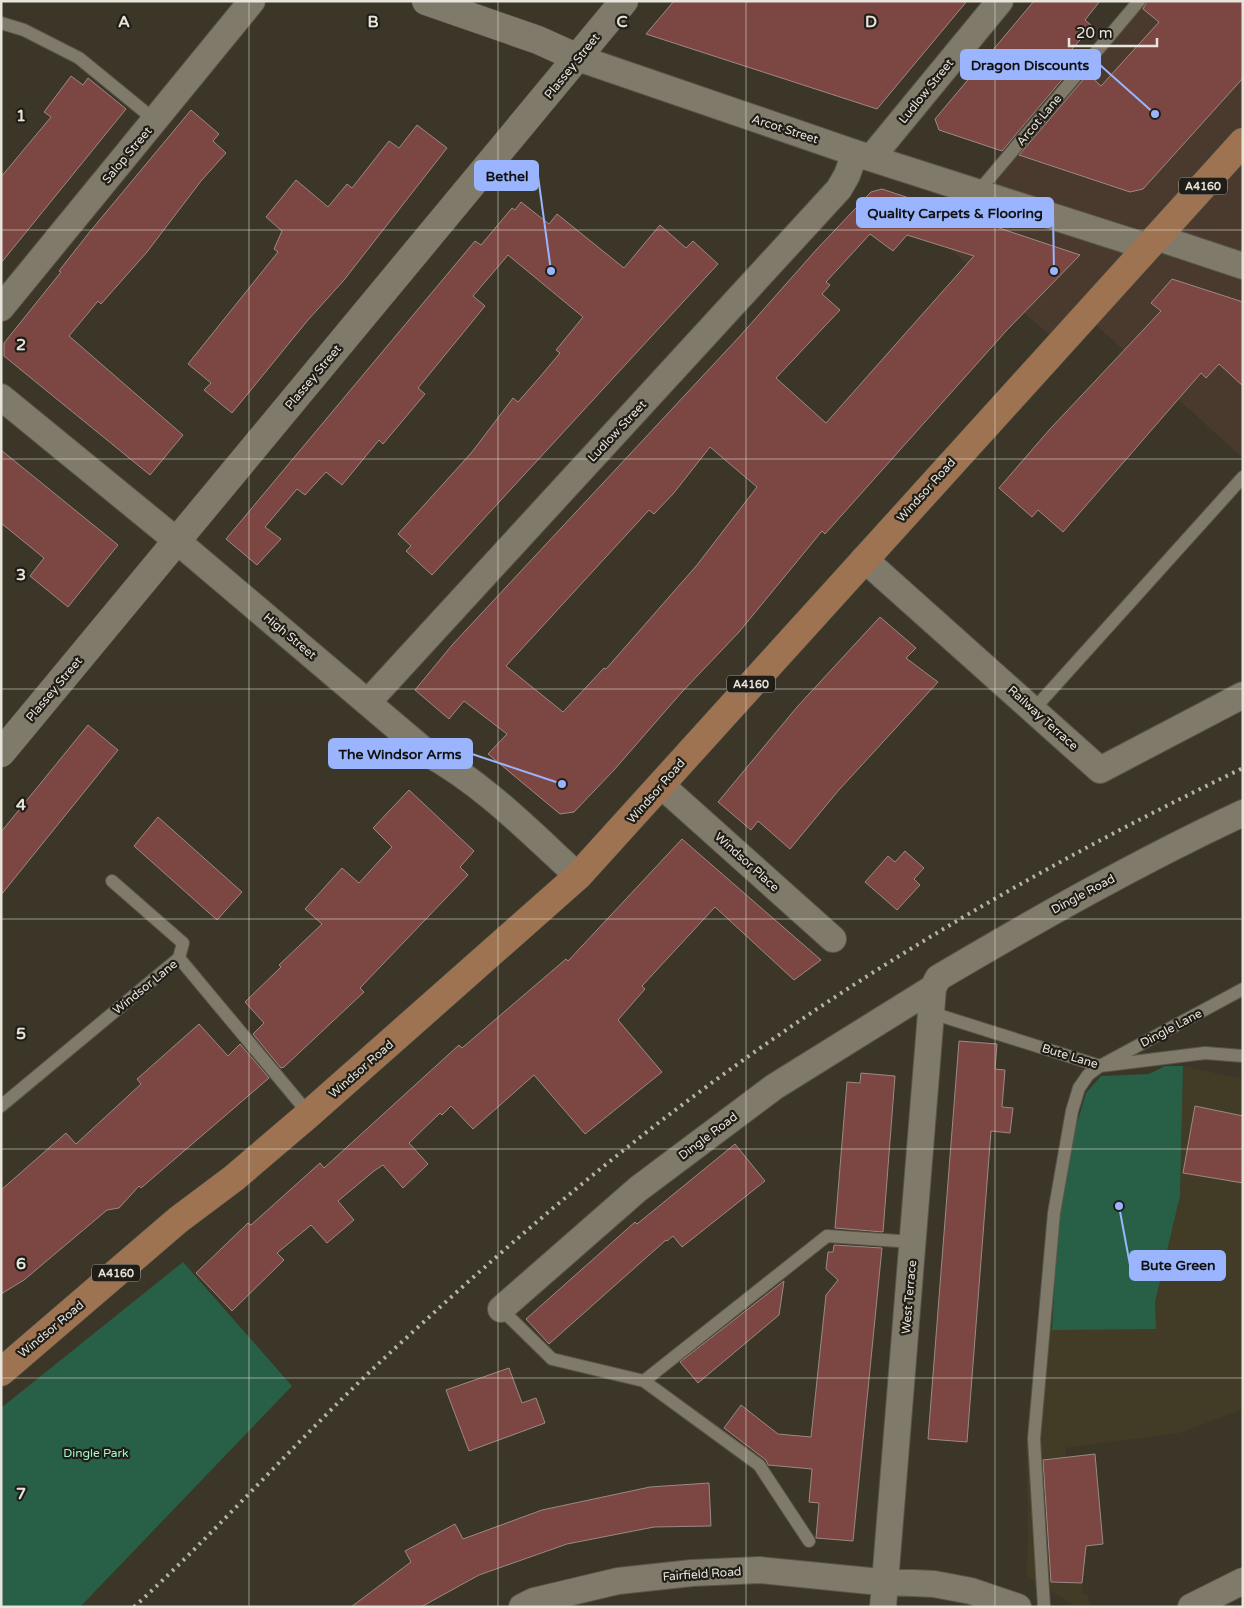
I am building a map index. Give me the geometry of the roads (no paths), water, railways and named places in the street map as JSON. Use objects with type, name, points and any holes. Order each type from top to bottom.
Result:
[{"type":"main road","name":"Windsor Road","points":[[1,1372],[178,1220],[234,1178],[310,1114],[578,876],[1243,142]]},
{"type":"street","name":"Salop Street","points":[[1,308],[156,121],[252,1]]},
{"type":"street","name":"Arcot Street","points":[[426,1],[538,40],[578,58],[977,193],[1243,266]]},
{"type":"street","name":"Plassey Street","points":[[1,753],[624,1]]},
{"type":"street","name":"Ludlow Street","points":[[368,702],[839,189],[847,175],[863,155],[1000,1]]},
{"type":"street","name":"High Street","points":[[1,397],[177,541],[426,753],[455,768],[514,816],[578,876]]},
{"type":"street","name":"Railway Terrace","points":[[864,559],[1100,770],[1243,695]]},
{"type":"street","name":"Windsor Place","points":[[662,785],[833,939]]},
{"type":"street","name":"Dingle Road","points":[[501,1309],[638,1189],[774,1087],[932,1000],[938,978],[1041,917],[1131,868],[1243,813]]},
{"type":"street","name":"West Terrace","points":[[884,1594],[932,1000]]},
{"type":"street","name":"Fairfield Road","points":[[522,1607],[534,1601],[618,1581],[692,1573],[760,1570],[884,1594],[934,1584],[971,1591],[1018,1607]]},
{"type":"street","points":[[1195,1606],[1243,1581]]},
{"type":"lane","name":"Arcot Lane","points":[[977,193],[1139,1]]},
{"type":"lane","points":[[1,23],[24,30],[79,58],[156,121]]},
{"type":"lane","points":[[1034,709],[1243,477]]},
{"type":"lane","points":[[112,882],[183,943],[179,958]]},
{"type":"lane","name":"Windsor Lane","points":[[1,1106],[179,958],[310,1114]]},
{"type":"lane","name":"Dingle Lane","points":[[1044,1607],[1034,1439],[1054,1213],[1072,1110],[1080,1088],[1088,1075],[1100,1066],[1243,989]]},
{"type":"lane","name":"Bute Lane","points":[[932,1000],[1100,1066],[1205,1053],[1243,1056]]},
{"type":"lane","points":[[644,1381],[827,1236],[913,1242]]},
{"type":"lane","points":[[501,1309],[552,1359],[644,1381],[759,1465],[810,1541]]},
{"type":"railway","points":[[134,1607],[369,1372],[557,1205],[676,1109],[779,1035],[843,992],[973,911],[1106,837],[1243,768]]},
{"type":"place","name":"Dragon Discounts","points":[[1155,114]]},
{"type":"place","name":"Bethel","points":[[551,271]]},
{"type":"place","name":"Quality Carpets & Flooring","points":[[1054,271]]},
{"type":"place","name":"The Windsor Arms","points":[[562,784]]},
{"type":"place","name":"Bute Green","points":[[1119,1206]]},
{"type":"park label","name":"Dingle Park","points":[[96,1453]]}]
